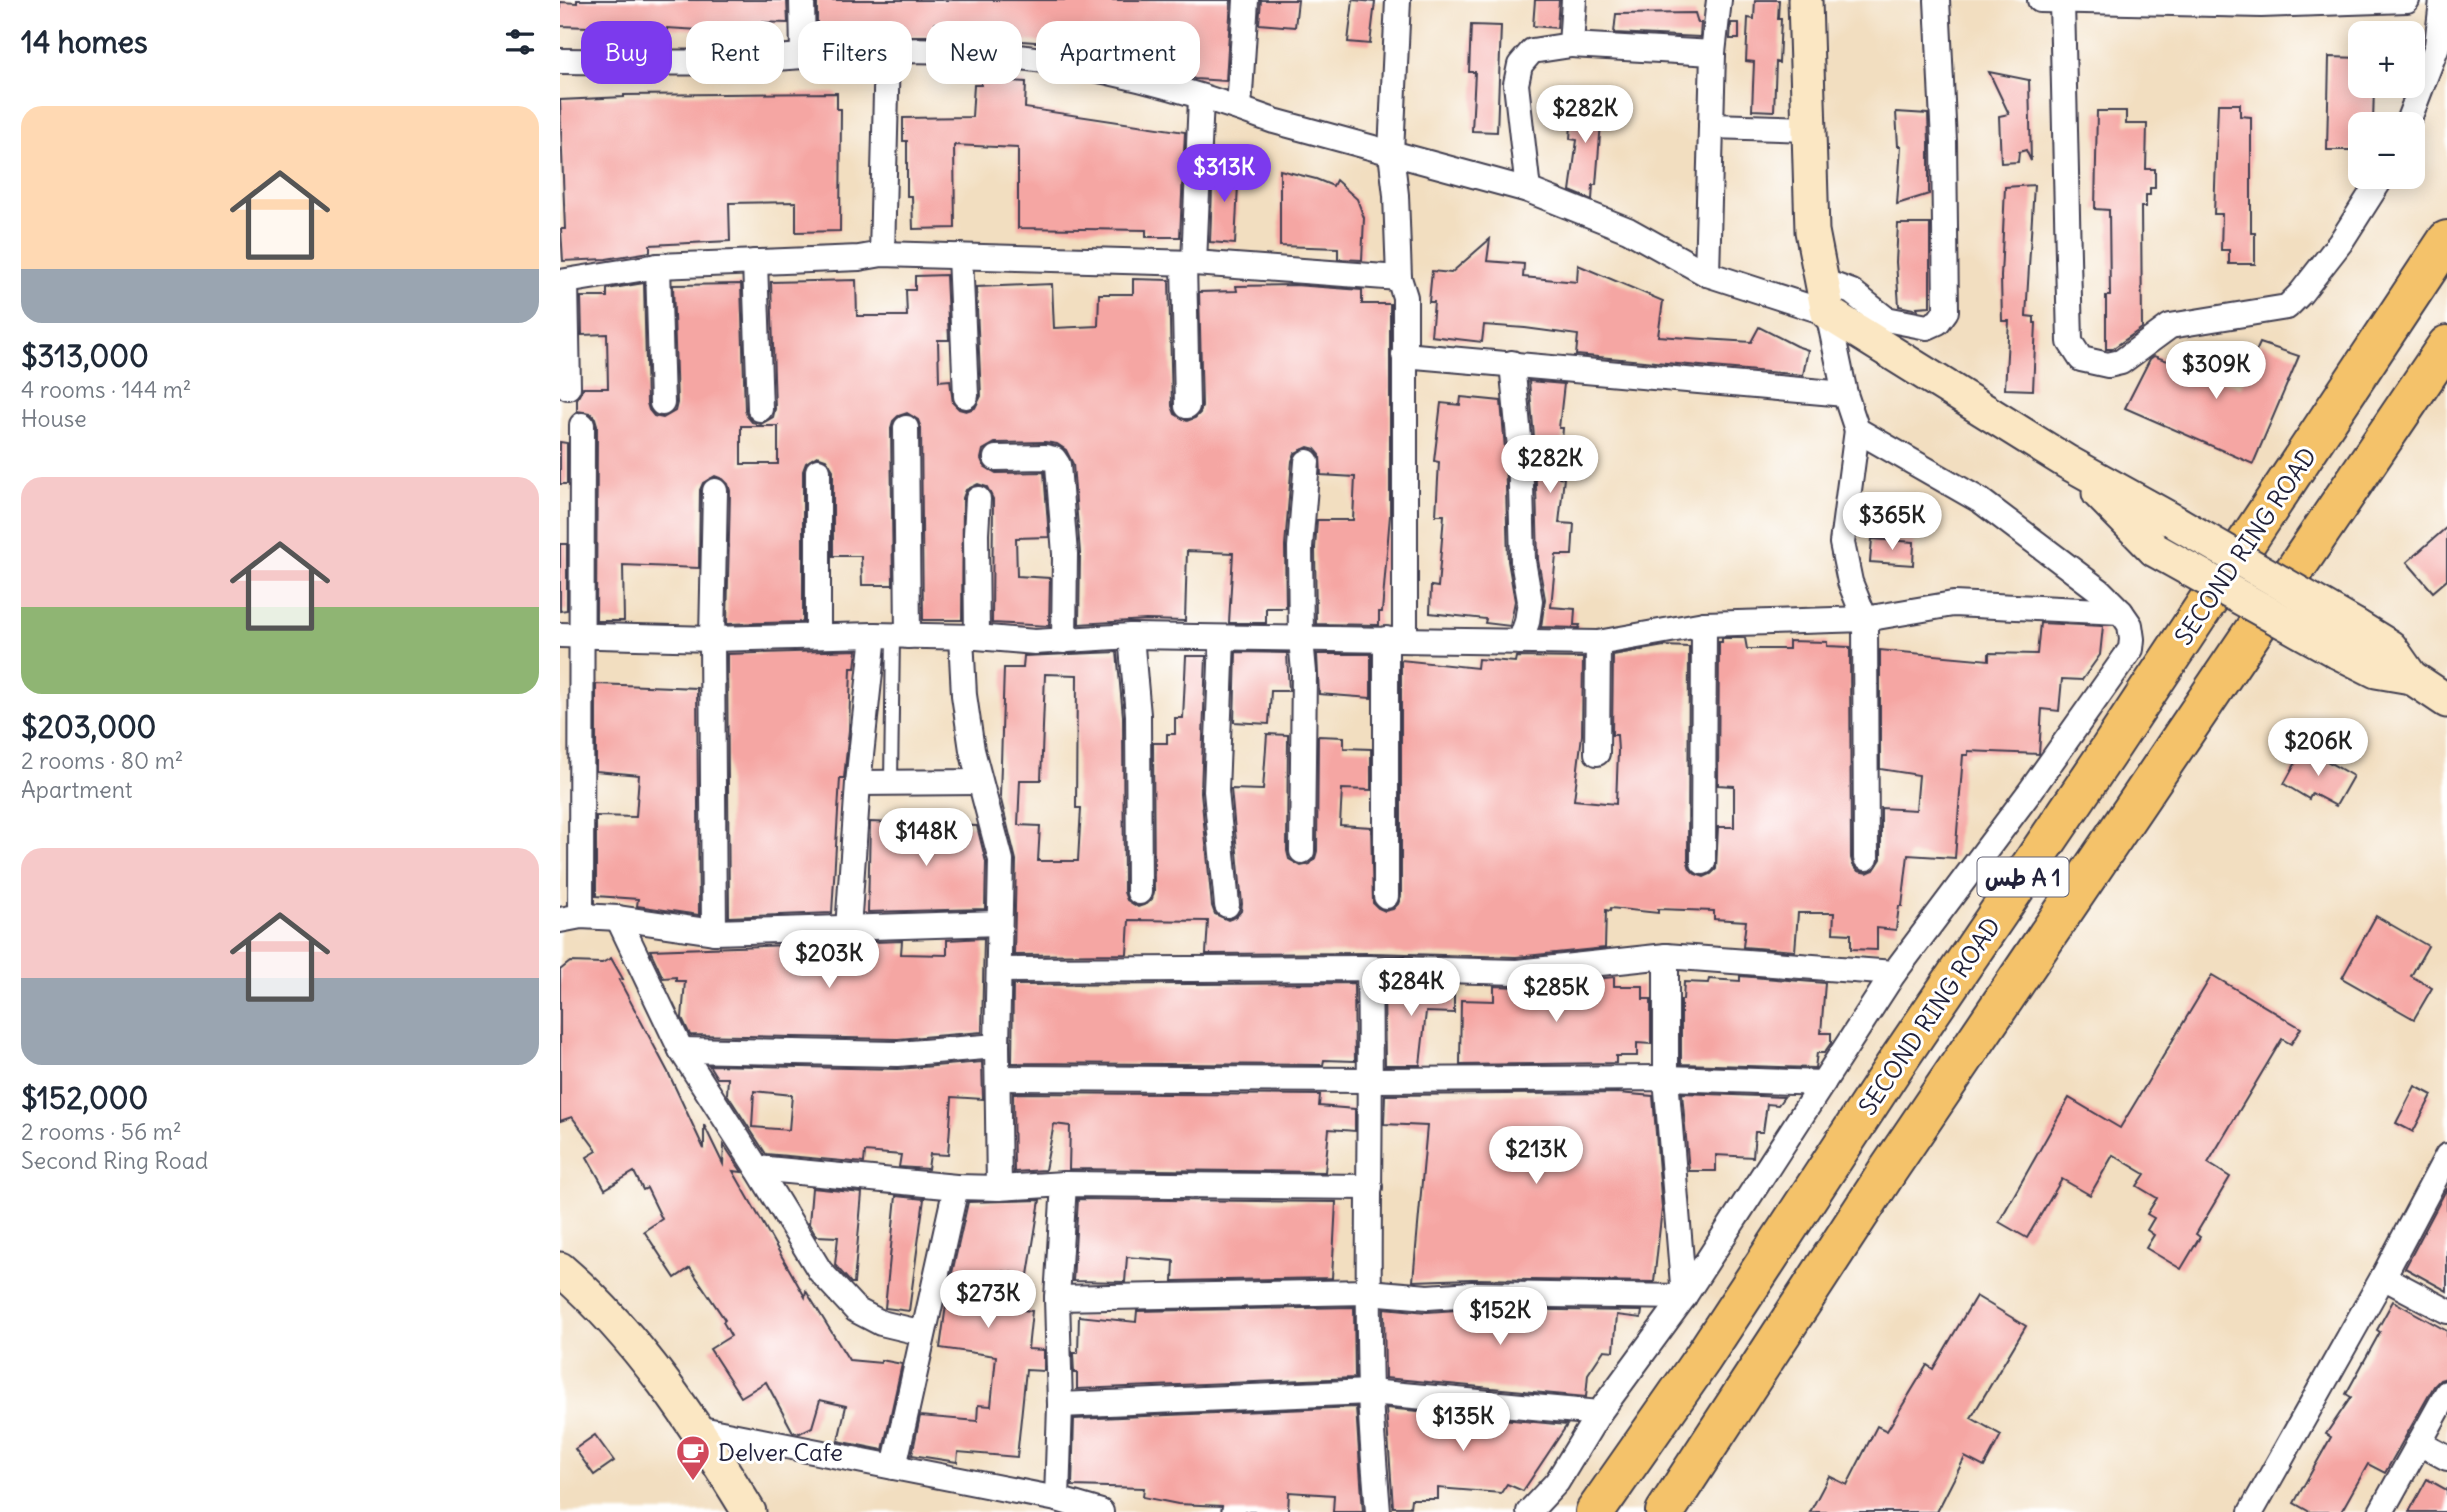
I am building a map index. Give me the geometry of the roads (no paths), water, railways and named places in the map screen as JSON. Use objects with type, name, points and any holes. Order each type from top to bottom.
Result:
[{"type":"highway","name":"SECOND RING ROAD","points":[[1595,1512],[1702,1359],[1895,1065],[2108,753],[2447,240]]},
{"type":"highway","name":"طس A 1","points":[[1665,1512],[1889,1169],[2447,345]]},
{"type":"street","points":[[802,0],[802,21]]},
{"type":"street","points":[[1239,108],[1246,0]]},
{"type":"street","points":[[1386,896],[1405,298],[1399,278],[1396,195],[1391,153],[1398,0]]},
{"type":"street","points":[[1571,45],[1574,0]]},
{"type":"street","points":[[1707,274],[1713,53],[1719,0]]},
{"type":"street","points":[[1805,0],[1812,232],[1845,394],[1857,430],[1842,543],[1850,582],[1865,619],[1866,858]]},
{"type":"street","points":[[1822,281],[1852,292],[1886,319],[1927,327],[1938,322],[1947,311],[1944,142],[1937,0]]},
{"type":"street","points":[[2374,189],[2340,243],[2287,307],[2170,326],[2121,362],[2108,365],[2081,359],[2070,342],[2051,1],[2407,0]]},
{"type":"street","points":[[2412,112],[2437,46],[2442,0]]},
{"type":"street","points":[[1528,190],[1516,84],[1520,65],[1532,51],[1571,45],[1713,53]]},
{"type":"street","points":[[912,52],[969,52],[1105,71],[1239,108],[1274,121],[1528,190],[1628,230],[1707,274],[1828,313],[2067,462],[2177,523],[2347,639]]},
{"type":"street","points":[[560,61],[713,62],[798,55]]},
{"type":"street","points":[[882,254],[886,84]]},
{"type":"street","points":[[1187,406],[1189,263],[1201,98]]},
{"type":"street","points":[[1711,127],[1809,130]]},
{"type":"street","points":[[568,387],[563,282],[658,266],[859,258],[882,254],[1189,263],[1399,278]]},
{"type":"street","points":[[960,256],[966,396]]},
{"type":"street","points":[[755,262],[760,409]]},
{"type":"street","points":[[658,266],[662,403]]},
{"type":"street","points":[[1404,355],[1845,394]]},
{"type":"street","points":[[1512,363],[1520,447],[1523,561],[1530,601],[1520,642]]},
{"type":"street","points":[[582,425],[570,635],[570,918],[618,918],[714,932],[999,923]]},
{"type":"street","points":[[848,929],[858,783],[892,635],[906,428]]},
{"type":"street","points":[[1529,1512],[1557,1482],[1599,1413],[1684,1297],[1894,974],[2029,793],[2131,649],[2133,639],[2130,625],[2100,591],[1981,501],[1857,430]]},
{"type":"street","points":[[996,458],[1045,457],[1054,459],[1058,465],[1065,554],[1064,641]]},
{"type":"street","points":[[1302,851],[1304,672],[1300,547],[1307,461]]},
{"type":"street","points":[[2067,462],[2155,550],[2347,639],[2390,647],[2411,677],[2447,701]]},
{"type":"street","points":[[818,471],[818,636]]},
{"type":"street","points":[[714,932],[712,639],[715,491]]},
{"type":"street","points":[[978,499],[969,637],[968,725],[1001,860],[997,1046],[999,1188]]},
{"type":"street","points":[[570,635],[712,639],[892,635],[1035,642],[1132,636],[1598,643],[1704,624],[1865,619],[1953,604],[2121,612]]},
{"type":"street","points":[[1703,862],[1704,624]]},
{"type":"street","points":[[1132,636],[1138,715],[1139,892]]},
{"type":"street","points":[[1222,638],[1216,790],[1227,905]]},
{"type":"street","points":[[1597,753],[1598,643]]},
{"type":"street","points":[[858,783],[980,782]]},
{"type":"street","points":[[618,918],[681,1050],[820,1272],[856,1310],[881,1324],[923,1333]]},
{"type":"street","points":[[1000,970],[1369,968],[1517,972],[1666,956],[1894,974]]},
{"type":"street","points":[[1666,956],[1666,1078],[1684,1297]]},
{"type":"street","points":[[1369,968],[1372,1080],[1368,1292],[1370,1392],[1378,1512]]},
{"type":"street","points":[[681,1050],[898,1055],[997,1046]]},
{"type":"street","points":[[999,1078],[1666,1078],[1823,1083]]},
{"type":"street","points":[[2251,1512],[2447,1157]]},
{"type":"street","points":[[757,1168],[956,1187],[999,1188],[1064,1184],[1370,1187]]},
{"type":"street","points":[[1057,1499],[1060,1405],[1058,1298],[1064,1184]]},
{"type":"street","points":[[894,1467],[956,1187]]},
{"type":"street","points":[[560,1269],[582,1288],[620,1329],[696,1428],[750,1512]]},
{"type":"street","points":[[2383,1277],[2447,1311]]},
{"type":"street","points":[[1058,1298],[1368,1292],[1428,1297],[1472,1294],[1684,1297]]},
{"type":"street","points":[[1060,1405],[1370,1392],[1599,1413]]},
{"type":"street","points":[[2381,1512],[2447,1393]]},
{"type":"street","points":[[696,1428],[1057,1499],[1101,1512]]},
{"type":"street","points":[[2419,1443],[2447,1458]]},
{"type":"lane","points":[[891,782],[892,635]]},
{"type":"place","name":"Delver Cafe","points":[[693,1482]]}]
